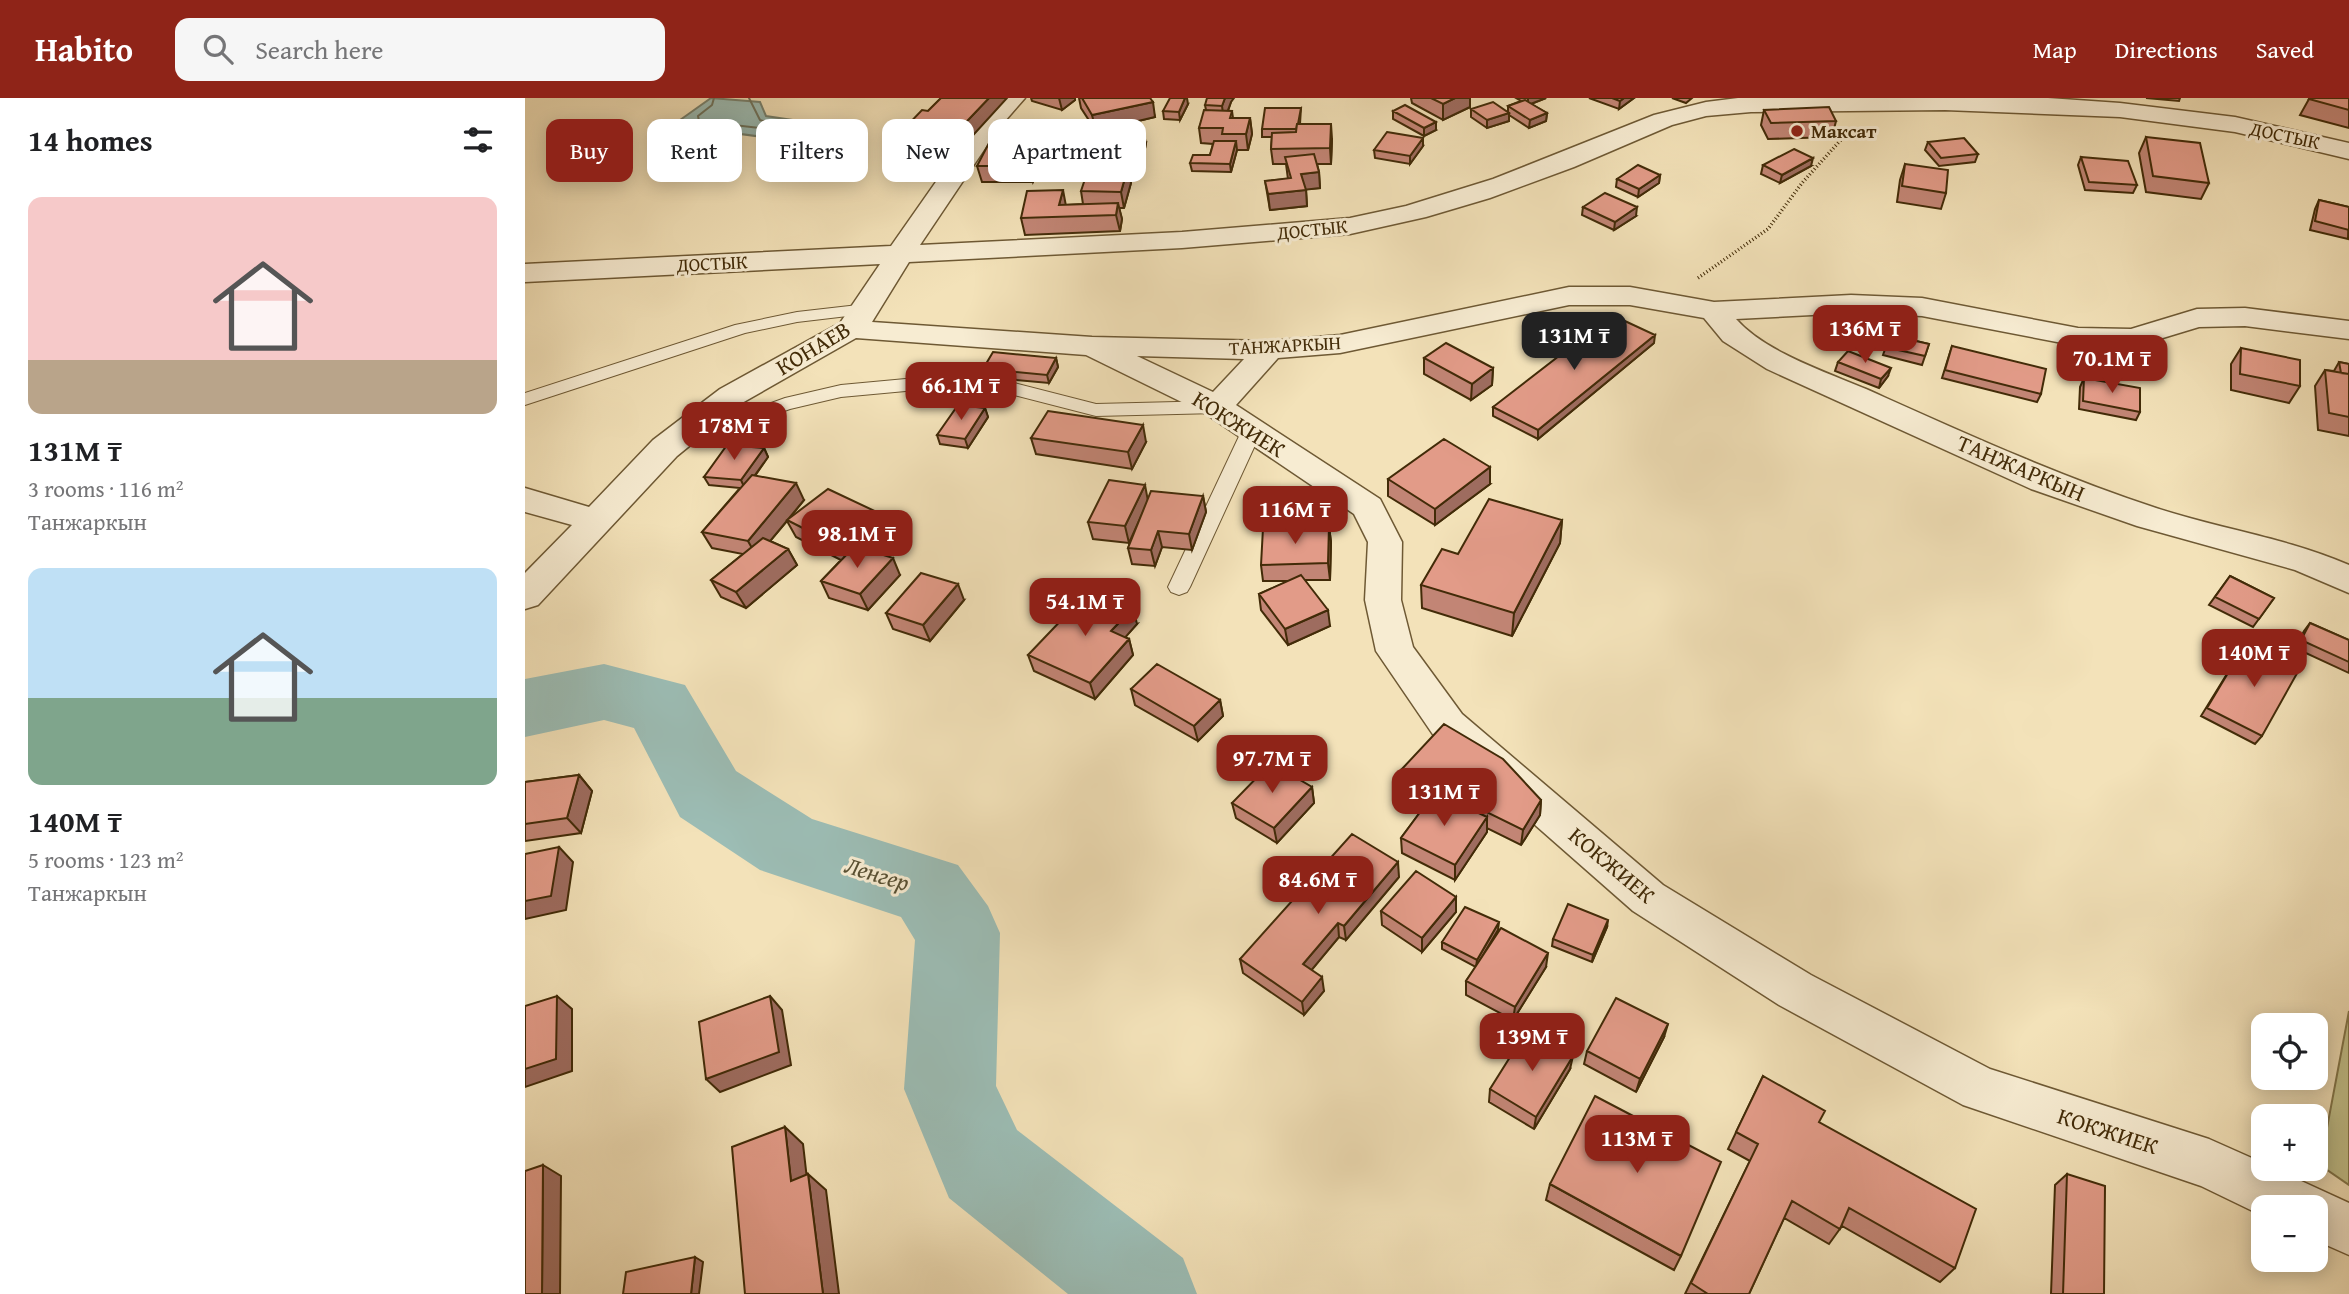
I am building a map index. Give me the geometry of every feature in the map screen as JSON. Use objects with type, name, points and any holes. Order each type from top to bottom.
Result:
[{"type":"street","points":[[899,254],[989,124],[1013,98]]},
{"type":"street","name":"ДОСТЫК","points":[[525,273],[1195,239],[1371,223],[1547,169],[1647,123],[1704,104],[2054,101],[2220,122],[2349,151]]},
{"type":"street","name":"КОНАЕВ","points":[[525,596],[598,522],[665,448],[731,396],[859,319],[899,254]]},
{"type":"street","name":"ТАНЖАРКЫН","points":[[859,319],[1093,346],[1269,350],[1340,344],[1569,296],[1630,296],[1714,311],[1851,304],[1922,307],[2078,337],[2133,338],[2197,318],[2245,317],[2325,325],[2349,331]]},
{"type":"street","name":"ТАНЖАРКЫН","points":[[1714,311],[1734,335],[1778,362],[2043,481],[2149,518],[2306,561],[2349,580]]},
{"type":"street","name":"КОКЖИЕК","points":[[1093,346],[1217,407],[1368,507],[1385,542],[1383,600],[1395,650],[1448,725],[1648,898],[1795,990],[1980,1088],[2209,1164],[2275,1195]]},
{"type":"street","points":[[1217,407],[1269,350]]},
{"type":"street","points":[[525,500],[598,522]]},
{"type":"street","points":[[2328,1220],[2349,1229]]},
{"type":"lane","points":[[525,400],[741,329],[797,317],[859,319]]},
{"type":"lane","points":[[665,448],[785,404],[841,391],[938,382],[1014,389],[1097,410],[1217,407]]},
{"type":"lane","points":[[1179,587],[1252,430]]},
{"type":"path","points":[[1695,279],[1768,229],[1802,183],[1875,102]]},
{"type":"shaded area","points":[[2349,1011],[2349,1185],[2328,1171],[2328,1123]]},
{"type":"water","points":[[711,98],[760,102],[766,116],[786,119],[756,119],[756,136],[742,134],[742,119],[681,119]]},
{"type":"building","points":[[941,98],[989,98],[969,119],[913,119],[922,110],[928,111]]},
{"type":"building","points":[[1082,98],[1150,98],[1153,102],[1092,115]]},
{"type":"building","points":[[1170,98],[1185,98],[1179,112],[1163,111]]},
{"type":"building","points":[[1207,98],[1225,98],[1222,106],[1205,105]]},
{"type":"building","points":[[1431,98],[1455,98],[1443,104]]},
{"type":"building","points":[[2349,98],[2349,110],[2309,99]]},
{"type":"building","points":[[1525,100],[1547,113],[1530,120],[1508,106]]},
{"type":"building","points":[[1493,102],[1509,113],[1487,120],[1471,109]]},
{"type":"building","points":[[1405,105],[1436,122],[1424,128],[1393,111]]},
{"type":"building","points":[[1829,107],[1836,121],[1771,123],[1764,110]]},
{"type":"building","points":[[1265,108],[1301,108],[1296,129],[1262,129]]},
{"type":"building","points":[[1204,110],[1232,111],[1230,118],[1250,118],[1246,134],[1222,134],[1223,128],[1199,128]]},
{"type":"building","points":[[1297,124],[1331,124],[1330,148],[1271,149],[1272,133],[1296,132]]},
{"type":"building","points":[[1387,132],[1423,138],[1410,156],[1374,150]]},
{"type":"building","points":[[2146,137],[2200,143],[2209,183],[2153,176]]},
{"type":"building","points":[[1964,138],[1978,154],[1941,158],[1928,142]]},
{"type":"building","points":[[1214,141],[1236,141],[1230,164],[1190,163],[1193,155],[1210,155]]},
{"type":"building","points":[[988,145],[988,166],[977,166]]},
{"type":"building","points":[[1794,149],[1813,158],[1782,175],[1763,165]]},
{"type":"building","points":[[1314,154],[1319,172],[1301,174],[1306,190],[1268,194],[1265,181],[1291,178],[1285,157]]},
{"type":"building","points":[[2081,157],[2128,161],[2137,185],[2089,182]]},
{"type":"building","points":[[1905,164],[1948,170],[1946,193],[1902,186]]},
{"type":"building","points":[[1638,165],[1660,175],[1639,189],[1617,179]]},
{"type":"building","points":[[1084,182],[1124,182],[1121,192],[1081,191]]},
{"type":"building","points":[[1063,190],[1059,205],[1118,203],[1116,215],[1021,218],[1027,191]]},
{"type":"building","points":[[1605,193],[1637,207],[1615,222],[1583,207]]},
{"type":"building","points":[[2319,200],[2349,207],[2349,230],[2315,221]]},
{"type":"building","points":[[1612,315],[1655,335],[1538,430],[1493,407]]},
{"type":"building","points":[[1890,335],[1929,344],[1925,356],[1885,347]]},
{"type":"building","points":[[1446,343],[1493,368],[1472,384],[1424,358]]},
{"type":"building","points":[[1952,346],[2046,369],[2041,394],[1945,370]]},
{"type":"building","points":[[2241,348],[2300,360],[2300,386],[2240,374]]},
{"type":"building","points":[[1848,351],[1891,368],[1881,379],[1838,362]]},
{"type":"building","points":[[993,352],[1056,358],[1047,375],[983,369]]},
{"type":"building","points":[[2339,362],[2349,364],[2349,374],[2341,373]]},
{"type":"building","points":[[2325,370],[2349,374],[2349,417],[2329,413]]},
{"type":"building","points":[[2084,378],[2140,388],[2140,412],[2083,401]]},
{"type":"building","points":[[958,405],[985,408],[965,439],[937,435]]},
{"type":"building","points":[[1048,411],[1143,425],[1128,452],[1031,438]]},
{"type":"building","points":[[1444,439],[1490,467],[1435,509],[1388,479]]},
{"type":"building","points":[[727,445],[764,448],[741,480],[704,477]]},
{"type":"building","points":[[752,475],[796,483],[748,541],[702,532]]},
{"type":"building","points":[[1109,480],[1145,485],[1125,526],[1088,522]]},
{"type":"building","points":[[828,489],[881,514],[840,547],[787,520]]},
{"type":"building","points":[[1151,491],[1203,496],[1189,534],[1158,531],[1151,550],[1128,548]]},
{"type":"building","points":[[1489,499],[1562,520],[1514,613],[1421,585],[1442,549],[1458,554]]},
{"type":"building","points":[[1329,526],[1328,563],[1261,565],[1263,528]]},
{"type":"building","points":[[763,538],[788,549],[736,592],[711,580]]},
{"type":"building","points":[[855,546],[893,558],[860,594],[821,581]]},
{"type":"building","points":[[921,573],[958,584],[923,625],[886,613]]},
{"type":"building","points":[[1301,575],[1328,610],[1285,629],[1259,594]]},
{"type":"building","points":[[2230,576],[2274,598],[2259,619],[2215,597]]},
{"type":"building","points":[[1090,590],[1133,608],[1111,631],[1129,639],[1090,683],[1028,655]]},
{"type":"building","points":[[2310,623],[2349,640],[2349,662],[2301,640]]},
{"type":"building","points":[[2246,643],[2300,668],[2262,736],[2207,708]]},
{"type":"building","points":[[1157,664],[1220,700],[1194,726],[1131,689]]},
{"type":"building","points":[[1444,724],[1503,759],[1541,800],[1523,830],[1401,770]]},
{"type":"building","points":[[1271,763],[1312,787],[1274,828],[1232,803]]},
{"type":"building","points":[[579,775],[567,818],[525,824],[525,782]]},
{"type":"building","points":[[1435,792],[1487,817],[1455,865],[1401,838]]},
{"type":"building","points":[[1352,834],[1398,862],[1344,926],[1338,923],[1303,964],[1322,977],[1302,1002],[1240,959]]},
{"type":"building","points":[[559,847],[551,896],[525,901],[525,854]]},
{"type":"building","points":[[1416,871],[1456,897],[1422,938],[1381,911]]},
{"type":"building","points":[[1568,904],[1608,920],[1593,955],[1553,939]]},
{"type":"building","points":[[1465,907],[1499,922],[1477,960],[1442,942]]},
{"type":"building","points":[[1501,928],[1548,953],[1515,1007],[1466,981]]},
{"type":"building","points":[[557,996],[556,1059],[525,1069],[525,1006]]},
{"type":"building","points":[[770,996],[779,1052],[706,1079],[699,1022]]},
{"type":"building","points":[[1616,998],[1668,1024],[1640,1079],[1587,1051]]},
{"type":"building","points":[[1527,1030],[1573,1056],[1536,1117],[1490,1089]]},
{"type":"building","points":[[1763,1076],[1825,1111],[1819,1122],[1976,1209],[1955,1268],[1849,1208],[1840,1229],[1792,1201],[1749,1294],[1708,1294],[1691,1283],[1758,1144],[1736,1132]]},
{"type":"building","points":[[1595,1096],[1721,1162],[1681,1256],[1550,1184]]},
{"type":"building","points":[[785,1127],[791,1181],[808,1174],[823,1294],[745,1294],[732,1147]]},
{"type":"building","points":[[543,1165],[542,1294],[525,1294],[525,1171]]},
{"type":"building","points":[[2067,1174],[2105,1186],[2104,1294],[2063,1294]]},
{"type":"building","points":[[695,1257],[691,1294],[623,1294],[626,1272]]},
{"type":"waterway","name":"Ленгер","points":[[525,708],[604,692],[659,705],[708,794],[788,846],[929,890],[958,933],[950,1089],[983,1164],[1147,1294]]},
{"type":"place","name":"Максат","points":[[1797,131]]}]
